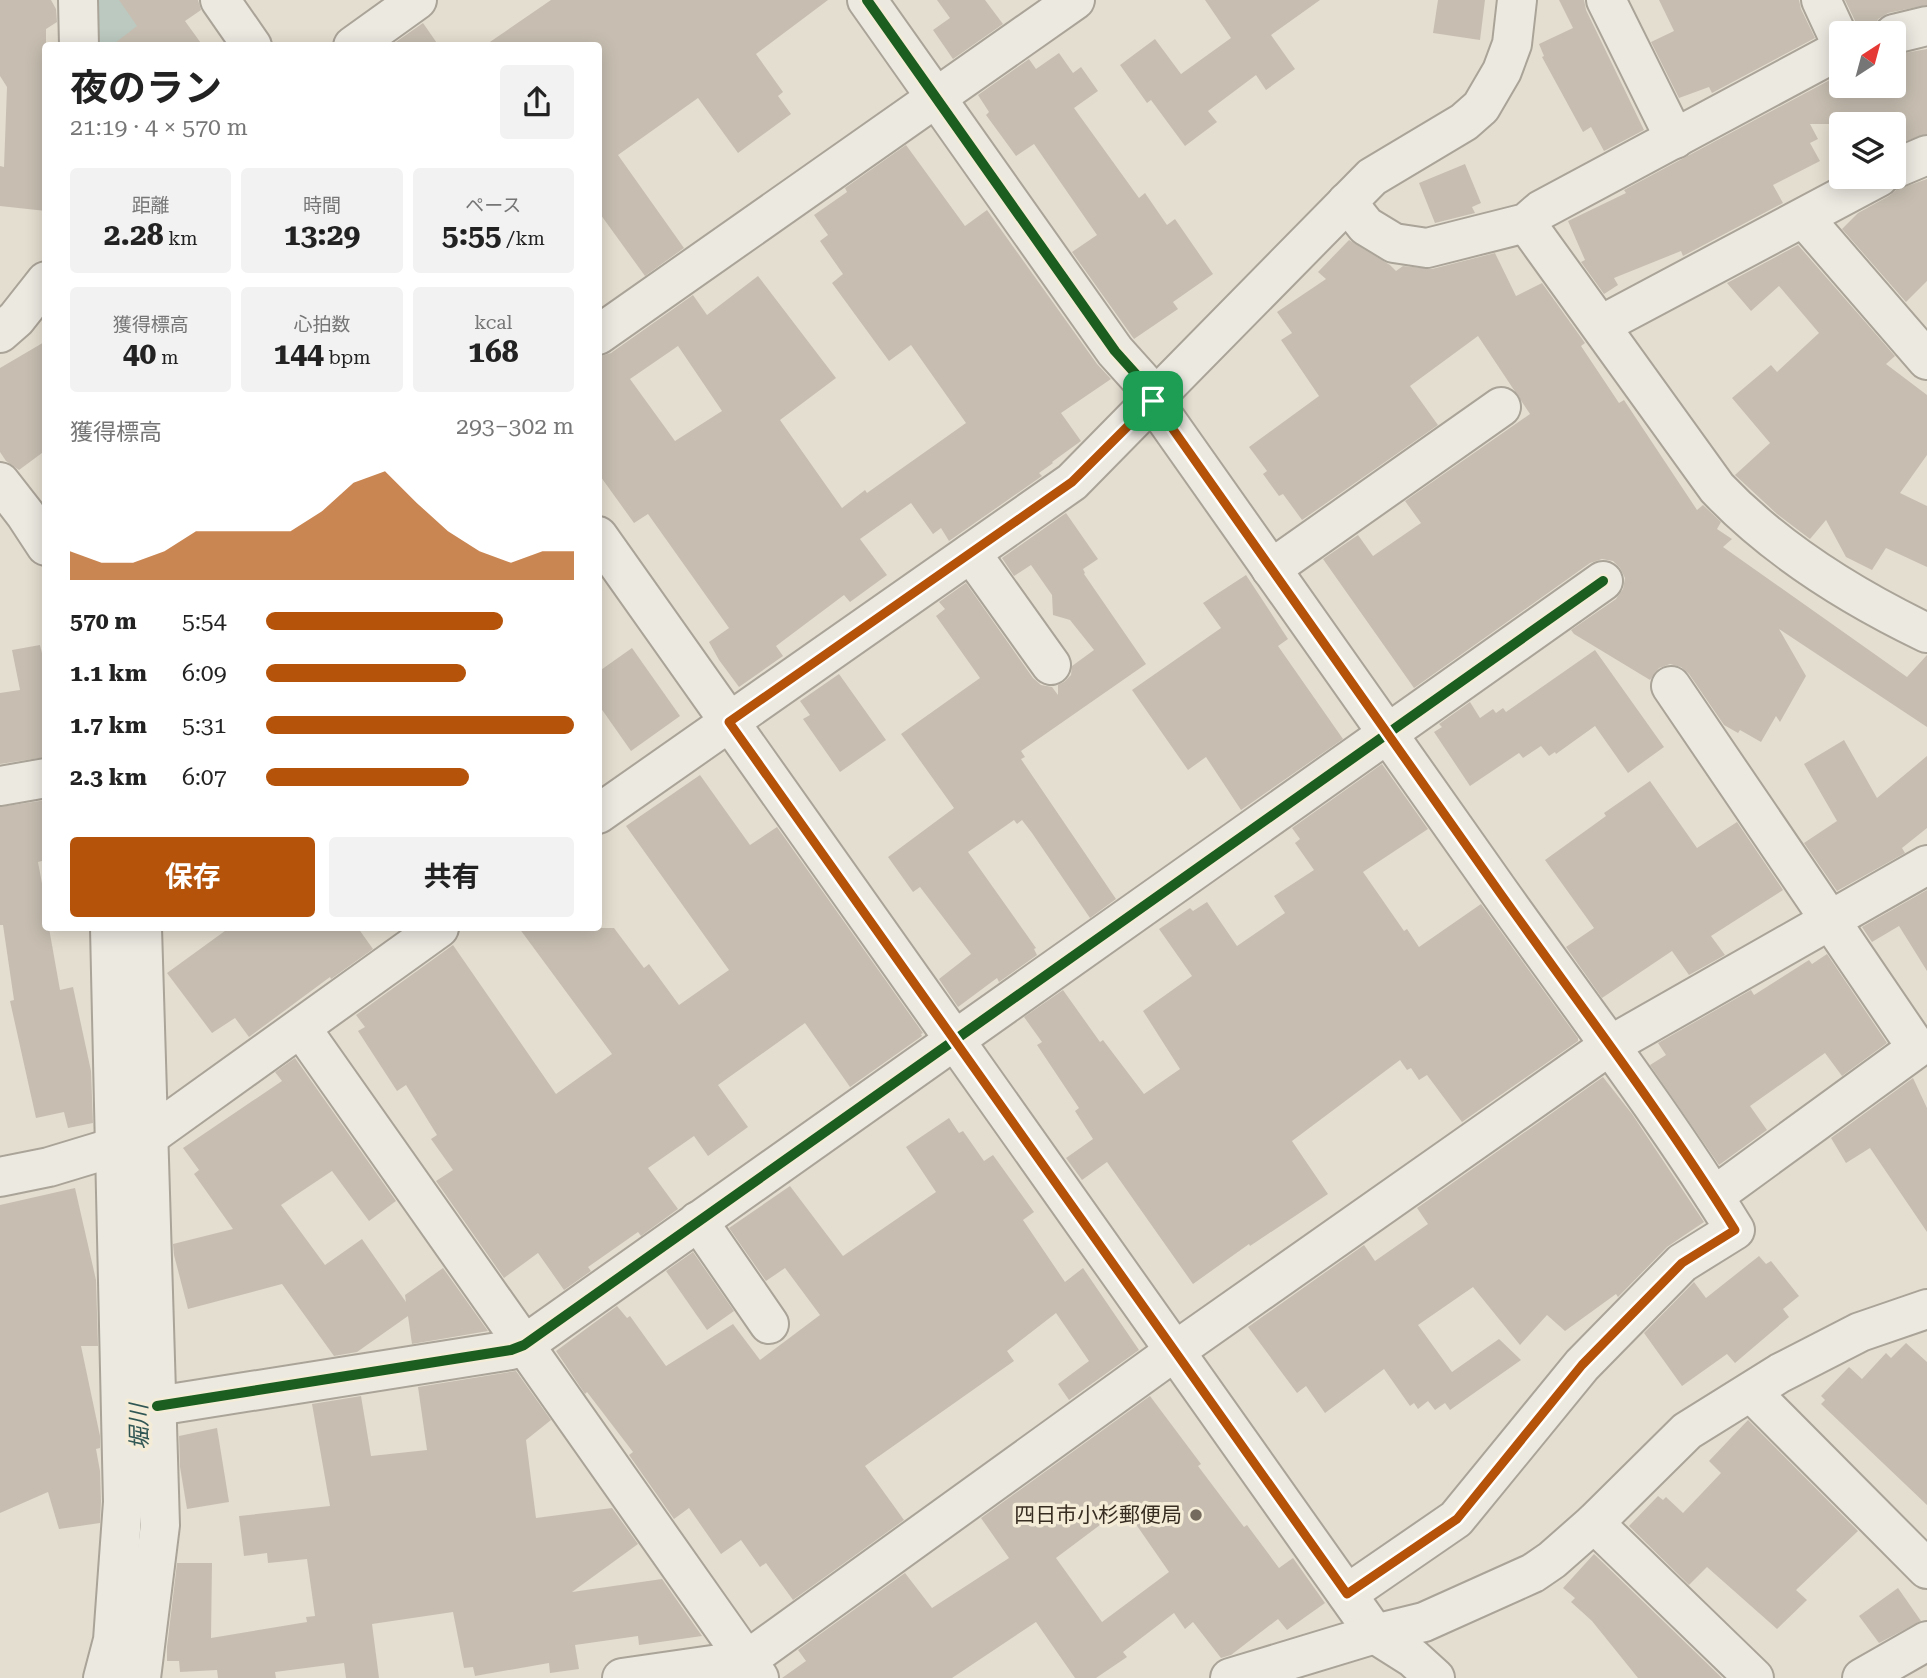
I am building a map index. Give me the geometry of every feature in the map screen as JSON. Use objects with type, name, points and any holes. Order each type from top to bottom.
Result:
[{"type":"street","points":[[78,0],[79,42]]},
{"type":"street","points":[[220,0],[250,42]]},
{"type":"street","points":[[359,42],[417,0]]},
{"type":"street","points":[[867,0],[1115,351],[1142,381],[1153,401],[1270,569],[1609,1046],[1735,1230],[1682,1263],[1600,1346],[1457,1519],[1347,1594]]},
{"type":"street","points":[[602,332],[1075,0]]},
{"type":"street","points":[[602,811],[1072,482],[1372,177],[1464,122],[1481,107],[1502,71],[1512,44],[1517,0]]},
{"type":"street","points":[[1606,0],[1675,139]]},
{"type":"street","points":[[1821,0],[1831,21]]},
{"type":"street","points":[[1906,31],[1927,26]]},
{"type":"street","points":[[1347,202],[1366,226],[1394,243],[1427,248],[1526,223],[1541,211],[1829,56]]},
{"type":"street","points":[[1906,164],[1927,155]]},
{"type":"street","points":[[1601,325],[1857,189]]},
{"type":"street","points":[[1804,218],[1927,360]]},
{"type":"street","points":[[1526,223],[1717,488],[1733,505],[1754,525],[1821,573],[1884,612],[1927,633]]},
{"type":"street","points":[[0,333],[16,319],[42,286]]},
{"type":"street","points":[[1270,569],[1501,407]]},
{"type":"street","points":[[0,482],[42,540]]},
{"type":"street","points":[[602,542],[1375,1634],[1413,1658],[1435,1678]]},
{"type":"street","points":[[971,553],[1051,665]]},
{"type":"street","points":[[158,1406],[511,1350],[524,1345],[1603,581]]},
{"type":"street","points":[[1671,686],[1917,1048],[1714,1196]]},
{"type":"street","points":[[0,786],[42,779]]},
{"type":"street","points":[[621,1678],[753,1669],[1175,1351],[1609,1046],[1927,865]]},
{"type":"street","points":[[110,931],[127,1144],[158,1406],[160,1525],[141,1678]]},
{"type":"street","points":[[103,1678],[113,1640],[123,1503],[127,1144],[142,931]]},
{"type":"street","points":[[0,1177],[49,1167],[127,1144],[301,1028],[435,931]]},
{"type":"street","points":[[301,1028],[753,1669]]},
{"type":"street","points":[[698,1222],[769,1324]]},
{"type":"street","points":[[1230,1678],[1424,1622],[1532,1573],[1552,1560],[1594,1523],[1687,1431],[1780,1373],[1860,1332],[1927,1309]]},
{"type":"street","points":[[1751,1392],[1927,1569]]},
{"type":"street","points":[[1594,1523],[1754,1678]]},
{"type":"street","points":[[1862,1678],[1927,1641]]},
{"type":"building","points":[[0,0],[51,0],[56,9],[57,22],[46,29],[46,42],[42,42],[42,211],[0,206],[0,166],[4,167],[7,87],[0,76]]},
{"type":"building","points":[[119,0],[198,0],[201,10],[185,21],[200,42],[116,42],[137,26]]},
{"type":"building","points":[[551,0],[828,0],[756,54],[783,92],[778,96],[791,114],[738,153],[698,98],[618,155],[684,248],[645,276],[602,217],[602,42],[490,42]]},
{"type":"building","points":[[937,0],[985,0],[1003,24],[953,59],[933,30],[950,18]]},
{"type":"building","points":[[1205,0],[1320,0],[1271,35],[1295,69],[1266,90],[1256,75],[1208,111],[1217,122],[1185,146],[1151,100],[1147,103],[1120,65],[1155,39],[1181,74],[1231,38]]},
{"type":"building","points":[[1438,0],[1485,0],[1480,40],[1433,33]]},
{"type":"building","points":[[1559,0],[1584,0],[1586,10],[1644,130],[1604,151],[1591,127],[1583,132],[1542,57],[1544,56],[1539,44],[1573,28]]},
{"type":"building","points":[[1659,0],[1799,0],[1815,38],[1712,93],[1709,87],[1679,98],[1651,42],[1674,31]]},
{"type":"building","points":[[1845,0],[1927,0],[1927,5],[1888,13],[1877,21],[1855,21]]},
{"type":"building","points":[[423,23],[436,42],[396,42]]},
{"type":"building","points":[[1927,49],[1927,134],[1906,141],[1906,112],[1829,112],[1829,124],[1810,124],[1818,139],[1810,143],[1820,161],[1773,185],[1783,203],[1683,256],[1681,251],[1614,278],[1618,285],[1604,294],[1581,262],[1585,260],[1568,221],[1626,193],[1624,190],[1829,80],[1829,98],[1906,98],[1906,53]]},
{"type":"building","points":[[1059,53],[1073,73],[1081,67],[1098,91],[1074,108],[1139,198],[1145,193],[1167,225],[1175,219],[1213,274],[1173,302],[1178,309],[1134,339],[1072,252],[1097,235],[1034,144],[1016,156],[986,115],[989,112],[978,95],[1029,59],[1036,69]]},
{"type":"building","points":[[906,145],[965,226],[987,210],[1097,364],[1111,379],[1061,413],[1081,441],[1039,473],[1042,476],[949,541],[941,528],[933,534],[911,503],[860,539],[887,575],[850,602],[844,595],[776,646],[783,656],[739,687],[709,642],[729,628],[648,514],[634,523],[602,479],[602,356],[611,353],[693,295],[707,315],[758,276],[836,378],[780,420],[842,508],[865,490],[867,493],[966,423],[911,345],[889,361],[832,283],[843,274],[820,241],[828,235],[814,215],[847,192],[845,188]],"holes":[[[678,346],[722,411],[675,441],[630,379]]]},
{"type":"building","points":[[1465,164],[1481,203],[1472,207],[1475,213],[1435,223],[1419,183]]},
{"type":"building","points":[[1927,179],[1927,281],[1906,302],[1842,229],[1858,213],[1896,190],[1906,189],[1906,186]]},
{"type":"building","points":[[1349,240],[1396,271],[1403,266],[1432,269],[1495,253],[1516,296],[1542,283],[1585,343],[1581,346],[1619,403],[1624,400],[1697,510],[1703,505],[1721,522],[1717,529],[1732,539],[1723,547],[1907,677],[1927,655],[1927,727],[1779,629],[1806,676],[1780,722],[1776,716],[1761,742],[1740,730],[1738,733],[1724,725],[1689,674],[1681,667],[1670,664],[1659,668],[1650,680],[1574,634],[1571,630],[1616,599],[1623,589],[1625,578],[1620,568],[1613,561],[1602,559],[1590,563],[1414,688],[1323,559],[1358,535],[1373,556],[1421,523],[1405,501],[1530,414],[1478,336],[1410,386],[1438,425],[1302,520],[1283,494],[1279,496],[1263,474],[1267,471],[1249,447],[1319,396],[1281,340],[1292,333],[1277,312],[1326,279],[1318,272]]},
{"type":"building","points":[[1798,245],[1895,356],[1886,364],[1927,395],[1927,455],[1900,493],[1927,506],[1927,567],[1886,548],[1872,570],[1846,557],[1826,520],[1810,539],[1777,514],[1735,475],[1770,443],[1732,398],[1771,365],[1777,372],[1819,333],[1779,286],[1751,311],[1727,283]]},
{"type":"building","points":[[42,343],[42,453],[19,470],[6,461],[0,452],[0,368]]},
{"type":"building","points":[[1066,513],[1098,559],[1083,569],[1084,574],[1146,664],[1021,751],[1025,757],[1021,759],[1116,899],[1090,918],[1022,820],[1017,824],[1014,820],[968,852],[1036,948],[1034,949],[1037,955],[999,982],[997,978],[958,1007],[939,979],[971,954],[920,887],[913,892],[888,857],[954,808],[901,734],[980,678],[936,616],[945,609],[939,602],[966,583],[1033,678],[1041,685],[1052,687],[1058,695],[1058,685],[1071,675],[1072,666],[1094,650],[1070,620],[1053,615],[1052,595],[1031,565],[1014,576],[1002,558]]},
{"type":"building","points":[[1246,575],[1288,639],[1278,646],[1343,739],[1241,810],[1206,757],[1188,770],[1132,690],[1221,628],[1203,603]]},
{"type":"building","points":[[40,645],[42,758],[0,764],[0,693],[20,690],[12,650]]},
{"type":"building","points":[[632,648],[680,716],[631,751],[602,710],[602,669]]},
{"type":"building","points":[[1595,650],[1664,747],[1628,773],[1595,726],[1556,754],[1555,752],[1549,756],[1541,746],[1523,758],[1519,753],[1470,786],[1434,732],[1442,727],[1439,724],[1470,702],[1480,718],[1493,709],[1496,713],[1503,708],[1506,712]]},
{"type":"building","points":[[839,674],[886,740],[840,772],[803,719],[810,715],[800,701]]},
{"type":"building","points":[[1844,740],[1877,798],[1927,756],[1927,828],[1902,848],[1905,853],[1837,891],[1804,843],[1837,821],[1804,764]]},
{"type":"building","points":[[1382,764],[1428,829],[1363,872],[1404,931],[1407,929],[1419,947],[1481,904],[1578,1041],[1462,1122],[1427,1075],[1419,1080],[1411,1068],[1407,1070],[1400,1060],[1292,1141],[1328,1194],[1250,1246],[1249,1244],[1193,1284],[1107,1162],[1082,1180],[1066,1158],[1093,1139],[1075,1111],[1079,1108],[1037,1045],[1042,1042],[1024,1017],[1063,990],[1100,1042],[1103,1040],[1144,1094],[1180,1069],[1143,1011],[1192,976],[1159,929],[1190,908],[1193,911],[1207,902],[1237,946],[1285,913],[1274,896],[1314,870],[1295,843],[1300,839],[1292,828]]},
{"type":"building","points":[[700,775],[750,845],[777,827],[923,1033],[850,1087],[805,1023],[718,1085],[748,1127],[708,1156],[694,1136],[648,1168],[678,1209],[641,1236],[638,1232],[588,1267],[591,1271],[564,1290],[538,1253],[504,1278],[436,1181],[453,1170],[431,1139],[437,1135],[406,1085],[397,1091],[358,1031],[365,1027],[356,1015],[453,945],[556,1094],[612,1054],[521,931],[602,931],[602,928],[614,928],[644,968],[649,964],[679,1005],[729,970],[626,826]]},
{"type":"building","points":[[1650,781],[1697,848],[1737,822],[1783,890],[1711,936],[1725,955],[1689,975],[1672,951],[1602,998],[1566,947],[1594,928],[1545,860]]},
{"type":"building","points":[[42,801],[42,861],[38,862],[42,884],[42,931],[50,931],[60,990],[73,987],[91,1071],[93,1123],[68,1128],[64,1112],[36,1118],[10,1001],[14,1000],[3,925],[0,925],[0,807]]},
{"type":"building","points":[[1927,890],[1927,971],[1899,926],[1872,942],[1862,927]]},
{"type":"building","points":[[225,931],[360,931],[373,949],[249,1037],[235,1018],[212,1033],[167,973]]},
{"type":"building","points":[[1827,954],[1887,1043],[1842,1076],[1825,1053],[1750,1106],[1767,1130],[1719,1165],[1650,1065],[1666,1055],[1658,1043],[1751,990],[1754,995],[1809,960],[1812,964]]},
{"type":"building","points":[[295,1058],[396,1201],[369,1221],[332,1171],[281,1205],[325,1265],[362,1239],[406,1302],[405,1295],[443,1268],[488,1331],[412,1344],[408,1316],[357,1352],[334,1356],[282,1284],[188,1309],[173,1244],[233,1229],[194,1174],[199,1170],[183,1148],[282,1081],[275,1072]]},
{"type":"building","points":[[1603,1077],[1632,1114],[1704,1222],[1667,1247],[1618,1297],[1616,1294],[1565,1331],[1547,1315],[1520,1345],[1473,1287],[1418,1325],[1452,1372],[1499,1339],[1521,1360],[1450,1410],[1445,1403],[1435,1410],[1428,1401],[1418,1409],[1414,1403],[1410,1406],[1384,1369],[1325,1413],[1306,1386],[1297,1393],[1248,1327],[1364,1245],[1375,1261],[1428,1224],[1417,1208]]},
{"type":"building","points":[[1913,1078],[1927,1108],[1927,1232],[1870,1148],[1846,1163],[1831,1138]]},
{"type":"building","points":[[949,1118],[959,1133],[963,1131],[984,1161],[993,1155],[1034,1212],[1023,1220],[1065,1282],[1083,1268],[1139,1350],[1069,1400],[1058,1384],[1089,1361],[1056,1313],[1007,1351],[1014,1361],[865,1466],[904,1520],[793,1600],[766,1563],[760,1567],[741,1540],[721,1554],[689,1508],[674,1519],[629,1455],[633,1452],[587,1392],[585,1394],[556,1351],[617,1306],[627,1318],[630,1316],[666,1366],[733,1324],[760,1360],[820,1315],[785,1268],[766,1281],[729,1228],[790,1186],[843,1256],[936,1192],[906,1147]]},
{"type":"building","points":[[75,1188],[96,1280],[98,1346],[81,1346],[100,1436],[100,1448],[96,1449],[100,1471],[100,1523],[59,1529],[48,1492],[0,1513],[0,1205]]},
{"type":"building","points":[[693,1252],[734,1311],[707,1330],[666,1271]]},
{"type":"building","points":[[1759,1256],[1766,1264],[1771,1261],[1799,1296],[1783,1309],[1789,1317],[1735,1363],[1727,1354],[1682,1386],[1644,1333],[1694,1282],[1706,1298]]},
{"type":"building","points":[[1906,1343],[1927,1362],[1927,1505],[1821,1404],[1825,1400],[1821,1396],[1849,1367],[1862,1379],[1886,1353],[1891,1358]]},
{"type":"building","points":[[516,1371],[551,1420],[526,1440],[536,1518],[612,1508],[638,1544],[572,1592],[662,1579],[702,1636],[639,1645],[638,1636],[575,1645],[579,1669],[550,1673],[549,1663],[475,1676],[473,1667],[464,1668],[453,1612],[372,1624],[379,1678],[346,1678],[344,1663],[275,1672],[276,1678],[218,1678],[217,1670],[180,1672],[179,1661],[167,1661],[177,1563],[212,1563],[211,1638],[307,1622],[306,1617],[315,1616],[307,1559],[268,1563],[267,1553],[244,1556],[239,1516],[330,1506],[312,1404],[361,1396],[371,1456],[427,1450],[418,1387]]},
{"type":"building","points":[[1150,1396],[1244,1527],[1247,1525],[1279,1568],[1293,1558],[1325,1603],[1287,1630],[1278,1619],[1231,1655],[1221,1658],[1193,1622],[1185,1629],[1174,1613],[1123,1652],[1127,1657],[1096,1678],[1075,1678],[1036,1622],[952,1678],[782,1678],[806,1661],[798,1650],[905,1573],[932,1608],[1009,1558],[981,1518]],"holes":[[[1124,1507],[1169,1572],[1102,1622],[1056,1558]]]},
{"type":"building","points":[[1748,1420],[1858,1531],[1796,1590],[1807,1600],[1777,1629],[1707,1567],[1689,1585],[1629,1526],[1658,1496],[1663,1500],[1666,1497],[1683,1513],[1721,1473],[1709,1461]]},
{"type":"building","points":[[217,1428],[229,1502],[187,1509],[180,1467],[179,1436]]},
{"type":"building","points":[[1594,1554],[1722,1678],[1638,1678],[1592,1621],[1571,1602],[1575,1598],[1563,1588]]},
{"type":"building","points":[[1898,1588],[1921,1621],[1879,1643],[1859,1616]]},
{"type":"waterway","name":"堀川","points":[[104,0],[105,42]]},
{"type":"cycle path","points":[[867,0],[1115,351],[1142,381],[1153,401],[1326,647],[1650,1102],[1735,1230],[1682,1263],[1582,1365],[1456,1519],[1347,1594]]},
{"type":"cycle path","points":[[157,1406],[511,1350],[524,1345],[1603,581]]},
{"type":"place","name":"四日市小杉郵便局","points":[[1196,1515]]},
{"type":"route","points":[[1153,401],[1609,1046],[1735,1230],[1682,1263],[1582,1365],[1457,1519],[1347,1594],[729,722],[1072,482],[1153,401]]}]
